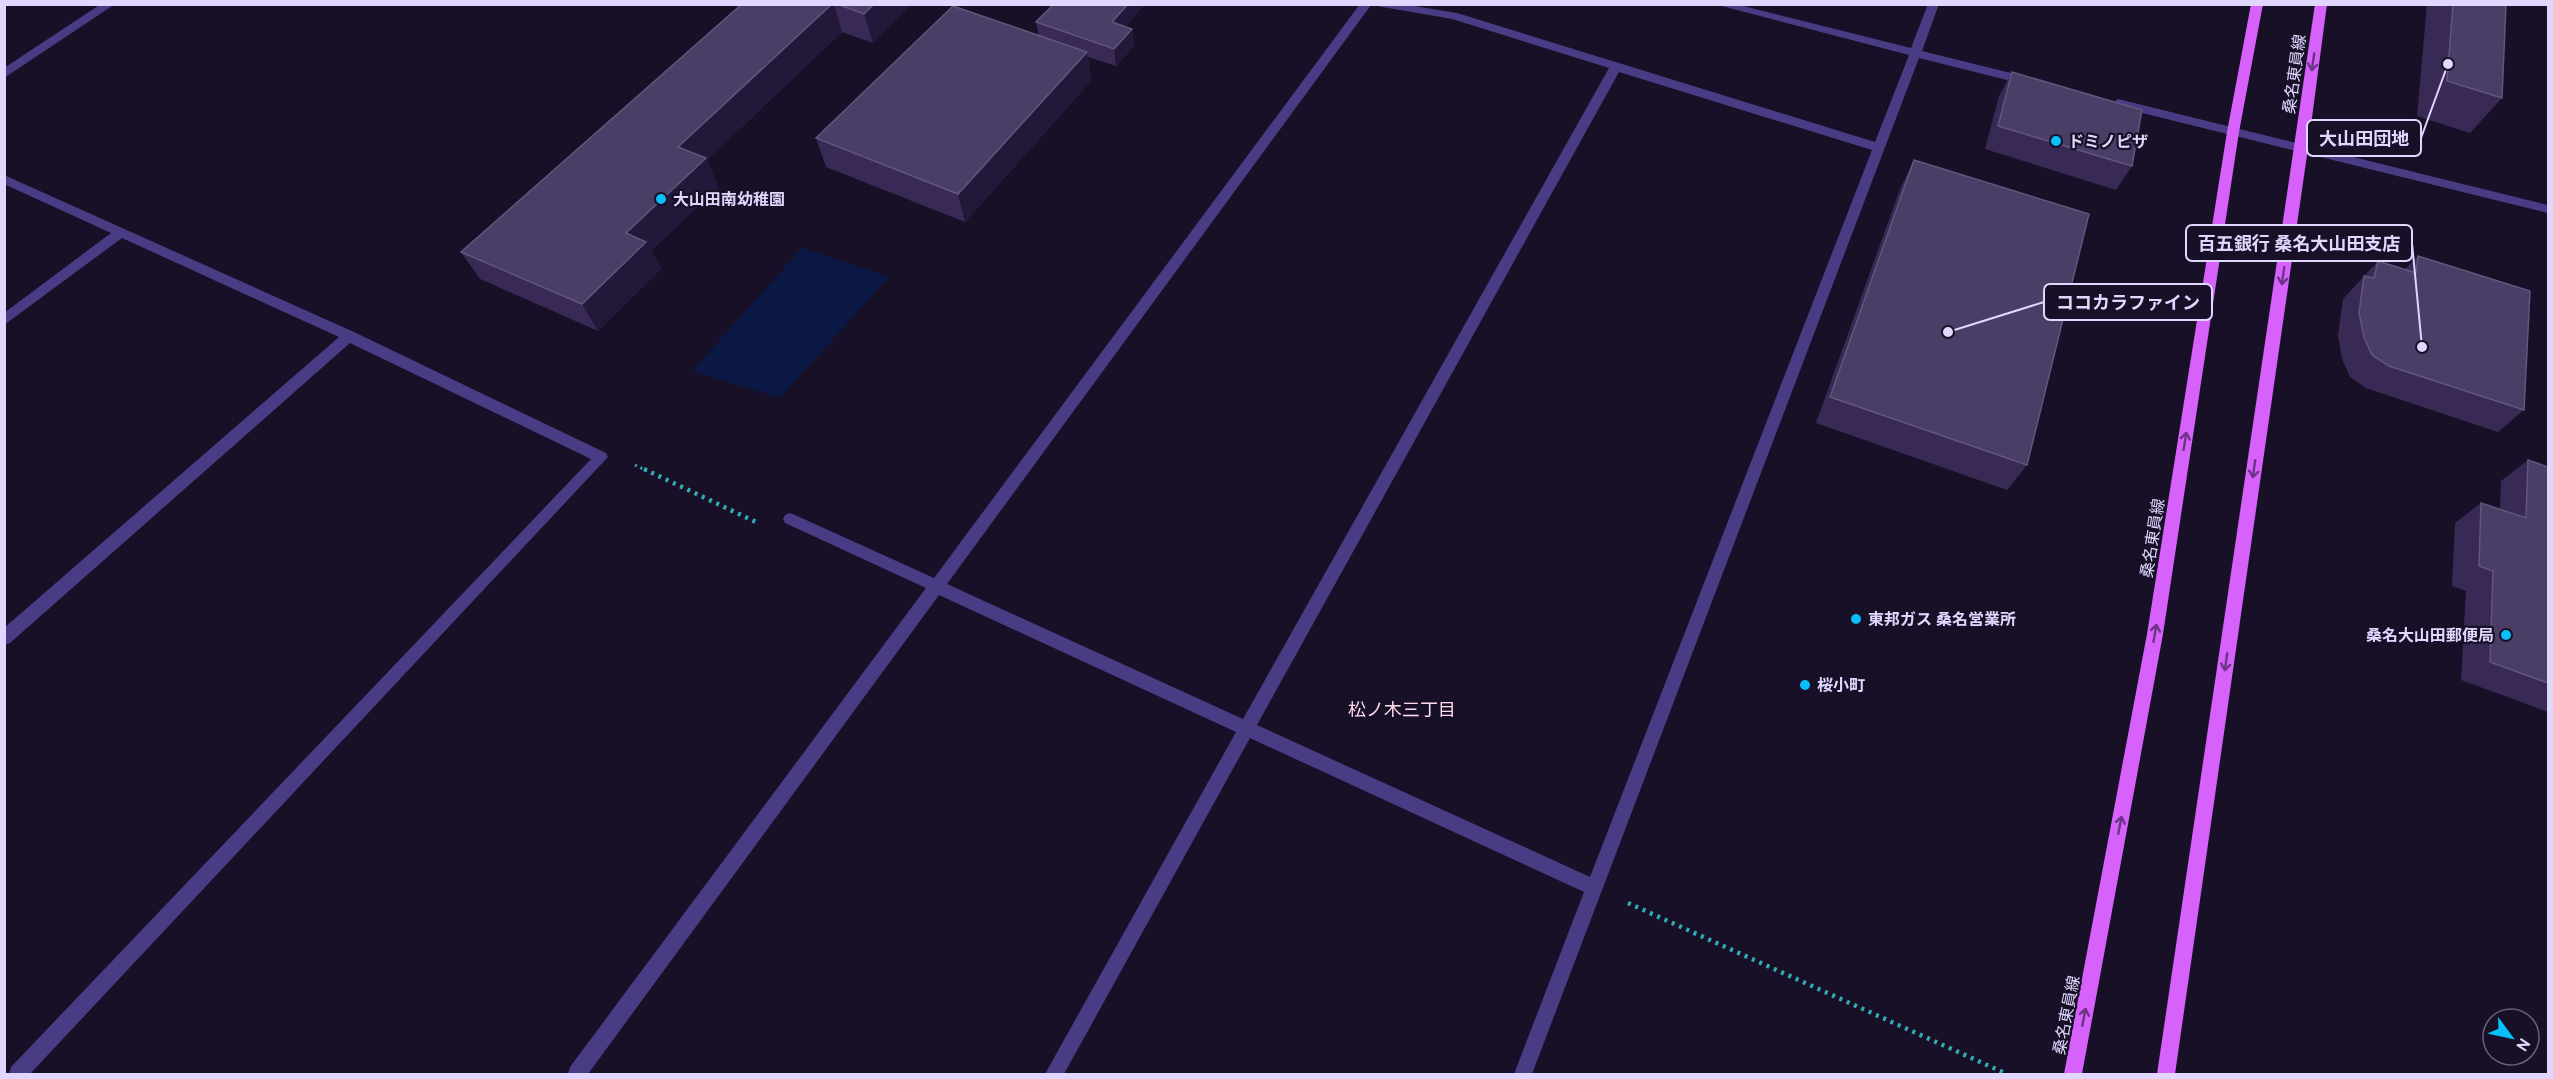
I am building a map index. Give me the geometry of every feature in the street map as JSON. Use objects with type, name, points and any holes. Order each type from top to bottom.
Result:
[{"type":"main road","name":"桑名東員線","points":[[2073,1074],[2155,634],[2233,132],[2257,4]]},
{"type":"main road","name":"桑名東員線","points":[[2166,1074],[2302,148],[2321,4]]},
{"type":"street","points":[[4,74],[110,4]]},
{"type":"street","points":[[577,1074],[1366,4]]},
{"type":"street","points":[[1376,4],[1454,16],[1879,148]]},
{"type":"street","points":[[1454,16],[1461,4]]},
{"type":"street","points":[[1719,4],[2039,84]]},
{"type":"street","points":[[1523,1074],[1934,4]]},
{"type":"street","points":[[1054,1074],[1616,67]]},
{"type":"street","points":[[2108,101],[2548,209]]},
{"type":"street","points":[[4,179],[349,336],[601,457],[18,1074]]},
{"type":"street","points":[[4,320],[120,233]]},
{"type":"street","points":[[4,638],[349,336]]},
{"type":"street","points":[[790,519],[936,588],[1594,888]]},
{"type":"path","points":[[601,457],[622,459],[764,526]]},
{"type":"path","points":[[1594,888],[2007,1074]]},
{"type":"water","points":[[802,248],[889,277],[780,398],[692,371]]},
{"type":"building","points":[[742,4],[832,4],[678,147],[706,158],[626,233],[646,242],[582,304],[461,252]]},
{"type":"building","points":[[837,4],[874,4],[864,14]]},
{"type":"building","points":[[1054,4],[1128,4],[1112,22],[1132,29],[1114,49],[1036,22]]},
{"type":"building","points":[[2453,4],[2506,4],[2502,98],[2447,81]]},
{"type":"building","points":[[953,6],[1087,52],[958,194],[816,138]]},
{"type":"building","points":[[2012,72],[2142,110],[2132,166],[1998,126]]},
{"type":"building","points":[[1914,160],[2089,214],[2027,465],[1830,397]]},
{"type":"building","points":[[2418,256],[2530,291],[2524,410],[2389,366],[2372,355],[2364,337],[2359,313],[2364,276],[2374,278],[2378,261],[2416,273]]},
{"type":"building","points":[[2528,460],[2548,467],[2548,683],[2490,662],[2493,571],[2479,566],[2481,503],[2526,518]]},
{"type":"place","name":"大山田団地","points":[[2448,64]]},
{"type":"place","name":"ドミノピザ","points":[[2056,141]]},
{"type":"place","name":"大山田南幼稚園","points":[[661,199]]},
{"type":"place","name":"ココカラファイン","points":[[1948,332]]},
{"type":"place","name":"百五銀行 桑名大山田支店","points":[[2422,347]]},
{"type":"place","name":"東邦ガス 桑名営業所","points":[[1856,619]]},
{"type":"place","name":"桑名大山田郵便局","points":[[2506,635]]},
{"type":"place","name":"桜小町","points":[[1805,685]]},
{"type":"district","name":"松ノ木三丁目","points":[[1402,710]]}]
